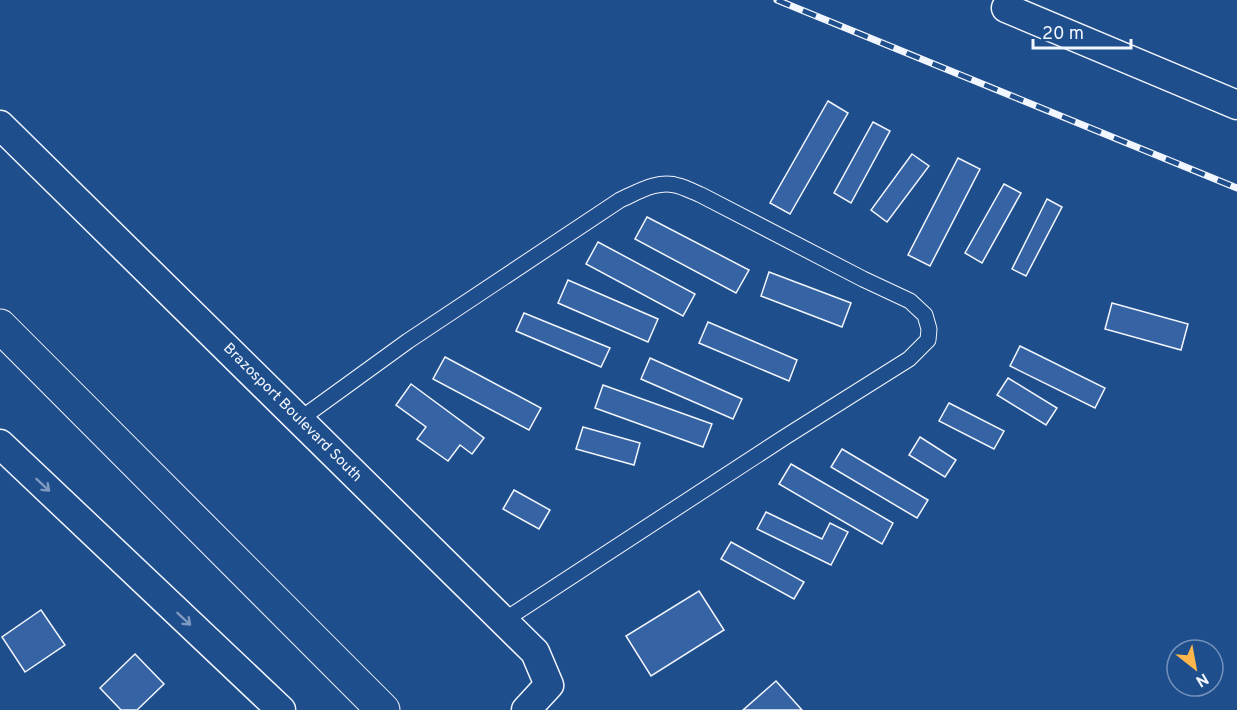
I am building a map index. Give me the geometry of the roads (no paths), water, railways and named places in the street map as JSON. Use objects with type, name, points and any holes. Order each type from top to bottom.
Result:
[{"type":"main road","points":[[0,326],[383,710]]},
{"type":"street","points":[[1006,8],[1237,105]]},
{"type":"street","name":"Brazosport Boulevard South","points":[[0,125],[535,652],[549,685],[526,710]]},
{"type":"street","points":[[0,444],[281,710]]},
{"type":"lane","points":[[299,420],[408,341],[620,200],[662,184],[677,185],[701,195],[910,302],[925,315],[929,329],[927,340],[909,359],[502,621]]},
{"type":"railway","points":[[777,0],[1237,188]]}]
